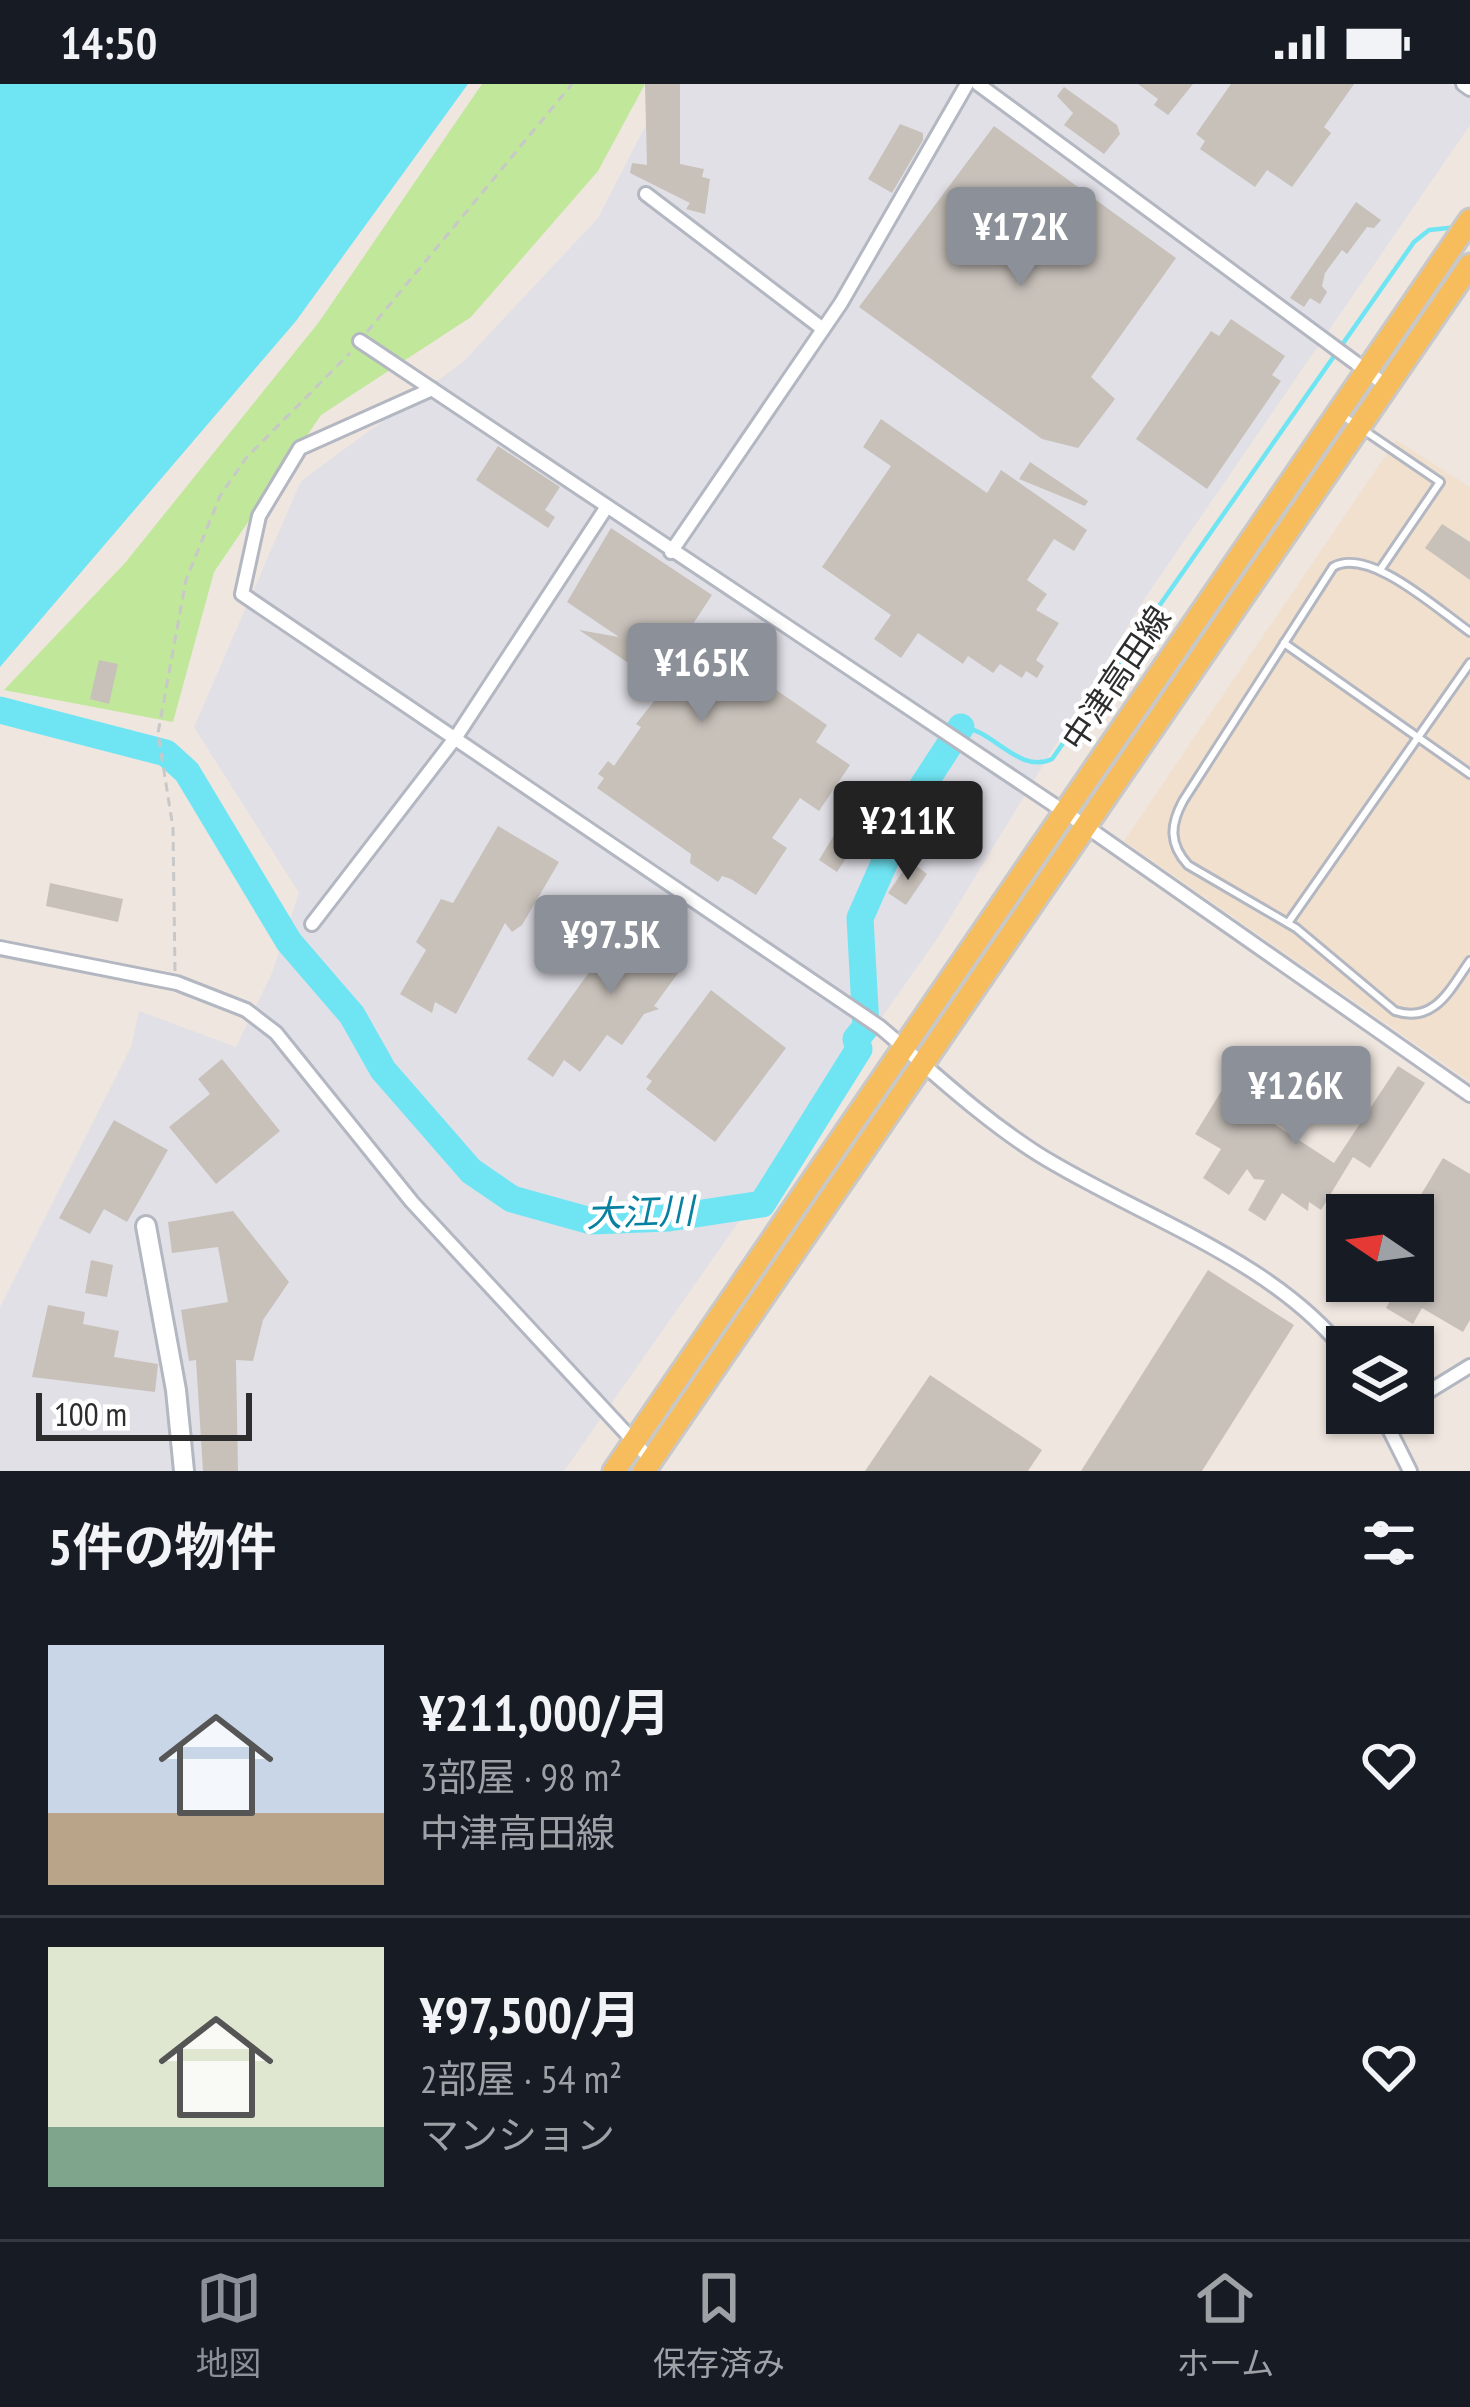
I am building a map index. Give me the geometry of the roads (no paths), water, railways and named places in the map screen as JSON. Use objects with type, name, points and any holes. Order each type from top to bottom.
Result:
[{"type":"main road","name":"中津高田線","points":[[614,1471],[1470,220]]},
{"type":"main road","name":"中津高田線","points":[[648,1466],[1470,265]]},
{"type":"street","points":[[671,552],[823,329],[967,84]]},
{"type":"street","points":[[977,84],[1387,386]]},
{"type":"street","points":[[646,194],[823,329]]},
{"type":"street","points":[[360,340],[1084,825],[1470,1095]]},
{"type":"street","points":[[432,389],[300,448],[259,516],[242,594],[456,736],[903,1047],[1035,1152],[1280,1292],[1326,1335]]},
{"type":"street","points":[[312,924],[456,736],[606,508]]},
{"type":"street","points":[[0,948],[177,983],[246,1010],[292,1048],[412,1202],[555,1352],[648,1466]]},
{"type":"street","points":[[146,1226],[176,1390],[184,1471]]},
{"type":"street","points":[[1434,1388],[1470,1366]]},
{"type":"street","points":[[1394,1434],[1410,1471]]},
{"type":"lane","points":[[1338,412],[1440,482],[1380,570]]},
{"type":"lane","points":[[1470,632],[1380,570],[1354,560],[1333,567],[1179,808],[1173,836],[1178,852],[1194,869],[1288,923],[1395,1011],[1407,1015],[1428,1012],[1441,1003],[1470,961]]},
{"type":"lane","points":[[1284,643],[1470,774]]},
{"type":"lane","points":[[1288,923],[1470,663]]},
{"type":"water","points":[[0,84],[468,84],[296,321],[0,667]]},
{"type":"waterway","points":[[961,727],[1028,761],[1052,759],[1414,242],[1429,230],[1458,227]]},
{"type":"waterway","name":"大江川","points":[[0,710],[166,753],[187,772],[289,942],[352,1015],[383,1070],[471,1171],[512,1199],[591,1221],[669,1218],[762,1204],[859,1049],[856,1039],[866,1027],[860,918],[909,807],[961,727]]}]
